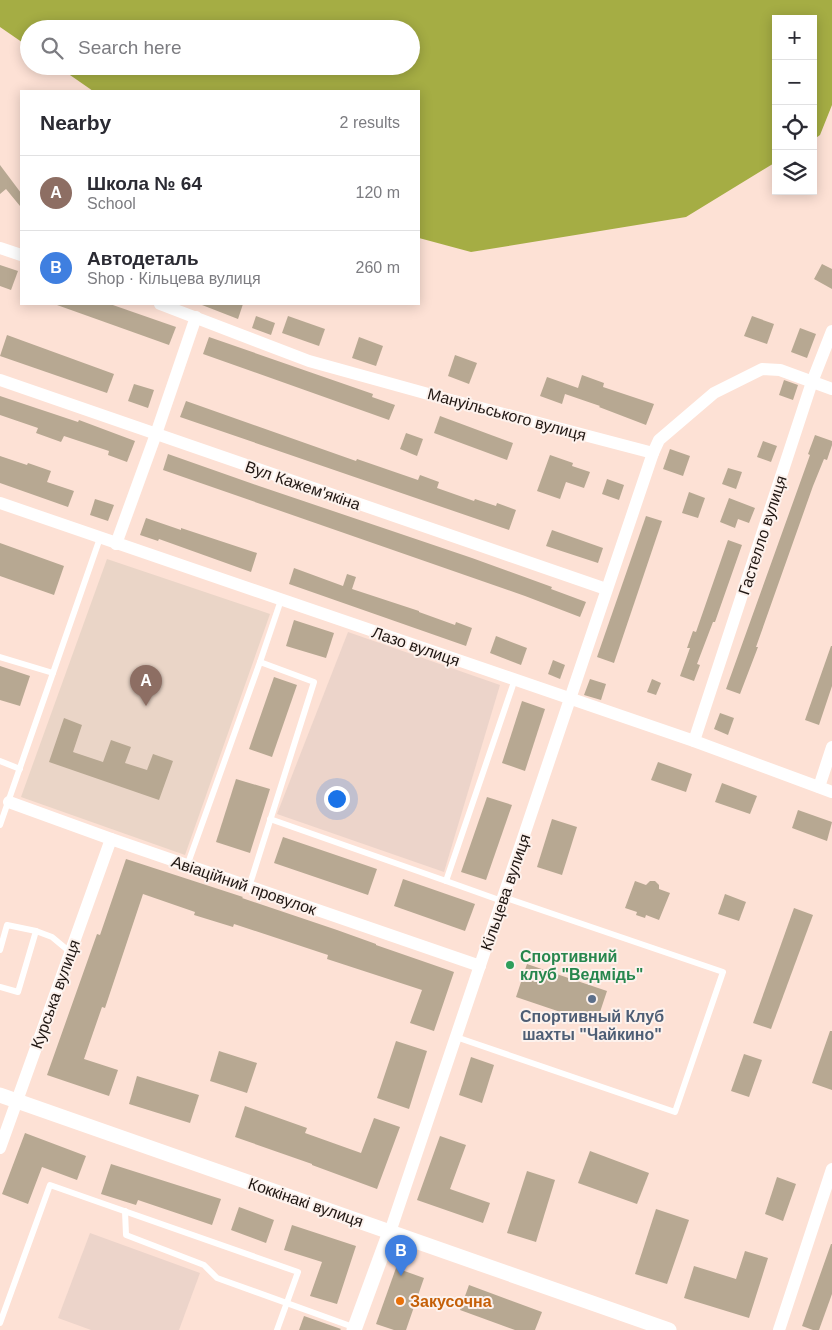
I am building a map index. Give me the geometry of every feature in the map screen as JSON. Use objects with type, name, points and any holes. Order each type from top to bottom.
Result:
[{"type":"street","points":[[2,246],[20,255]]},
{"type":"street","name":"Мануільського вулиця","points":[[163,305],[309,361],[653,453]]},
{"type":"street","points":[[116,544],[196,317]]},
{"type":"street","name":"Гастелло вулиця","points":[[694,741],[812,382],[832,331]]},
{"type":"street","points":[[653,453],[659,440],[714,393],[762,369],[780,370],[832,389]]},
{"type":"street","name":"Вул Кажем'якіна","points":[[0,380],[606,589]]},
{"type":"street","name":"Кільцева вулиця","points":[[357,1329],[653,453]]},
{"type":"street","name":"Лазо вулиця","points":[[0,503],[571,698],[832,792]]},
{"type":"street","points":[[819,787],[832,747]]},
{"type":"street","name":"Авіаційний провулок","points":[[9,802],[187,866],[480,966]]},
{"type":"street","name":"Курська вулиця","points":[[0,1148],[110,839]]},
{"type":"street","name":"Коккінакі вулиця","points":[[0,1094],[669,1330]]},
{"type":"street","points":[[779,1330],[832,1169]]},
{"type":"lane","points":[[0,825],[100,538]]},
{"type":"lane","points":[[187,866],[281,600]]},
{"type":"lane","points":[[0,657],[53,673]]},
{"type":"lane","points":[[249,887],[314,682],[260,662]]},
{"type":"lane","points":[[446,881],[515,679]]},
{"type":"lane","points":[[0,761],[20,769]]},
{"type":"lane","points":[[270,819],[446,881],[723,972],[675,1112],[456,1037]]},
{"type":"lane","points":[[0,950],[7,926],[36,931],[52,937],[70,952]]},
{"type":"lane","points":[[0,987],[18,992],[36,931]]},
{"type":"lane","points":[[0,1323],[50,1184],[298,1272],[277,1330]]},
{"type":"lane","points":[[126,1211],[126,1235],[204,1265],[217,1278],[357,1329]]},
{"type":"shaded area","points":[[107,559],[270,614],[185,855],[21,797]]},
{"type":"shaded area","points":[[348,632],[500,685],[444,872],[277,814]]},
{"type":"shaded area","points":[[90,1233],[200,1273],[179,1330],[91,1330],[58,1318]]},
{"type":"green space","points":[[0,0],[832,0],[832,105],[820,135],[817,137],[817,15],[772,15],[772,164],[686,217],[471,252],[420,238],[420,90],[92,90],[70,75],[420,75],[420,20],[20,20],[20,41],[0,27]]},
{"type":"building","points":[[0,165],[20,192],[20,206],[6,189],[0,194]]},
{"type":"building","points":[[822,264],[832,269],[832,289],[814,279]]},
{"type":"building","points":[[0,265],[18,271],[11,290],[0,286]]},
{"type":"building","points":[[57,305],[113,305],[176,327],[169,345]]},
{"type":"building","points":[[202,305],[243,305],[238,319]]},
{"type":"building","points":[[256,316],[275,323],[271,335],[252,328]]},
{"type":"building","points":[[288,316],[325,329],[319,346],[282,333]]},
{"type":"building","points":[[752,316],[774,324],[767,344],[744,336]]},
{"type":"building","points":[[800,328],[816,334],[807,358],[791,352]]},
{"type":"building","points":[[7,335],[114,374],[107,393],[0,356]]},
{"type":"building","points":[[209,337],[373,394],[372,397],[395,405],[389,420],[203,354]]},
{"type":"building","points":[[359,337],[383,346],[376,366],[352,358]]},
{"type":"building","points":[[455,355],[477,363],[469,384],[448,376]]},
{"type":"building","points":[[582,375],[604,383],[603,387],[654,404],[646,425],[565,394],[562,404],[540,396],[547,377],[578,388]]},
{"type":"building","points":[[784,380],[798,385],[793,400],[779,395]]},
{"type":"building","points":[[134,384],[154,390],[148,408],[128,401]]},
{"type":"building","points":[[0,396],[78,422],[79,420],[135,441],[127,462],[108,455],[109,451],[64,436],[61,442],[36,433],[38,428],[0,415]]},
{"type":"building","points":[[186,401],[356,461],[357,459],[418,480],[420,475],[439,482],[437,488],[474,501],[475,499],[496,506],[497,503],[516,510],[509,530],[180,417]]},
{"type":"building","points":[[440,416],[513,443],[507,460],[434,433]]},
{"type":"building","points":[[406,433],[423,439],[417,456],[400,449]]},
{"type":"building","points":[[815,435],[832,441],[832,445],[827,460],[824,459],[813,486],[740,694],[726,689],[810,455],[808,454]]},
{"type":"building","points":[[763,441],[777,446],[771,462],[757,457]]},
{"type":"building","points":[[670,449],[690,456],[683,476],[663,469]]},
{"type":"building","points":[[168,454],[472,558],[552,587],[551,589],[586,602],[580,617],[525,596],[163,470]]},
{"type":"building","points":[[550,455],[573,463],[572,466],[590,472],[584,488],[566,482],[560,499],[537,491]]},
{"type":"building","points":[[0,456],[51,471],[47,482],[74,491],[68,507],[0,483]]},
{"type":"building","points":[[728,468],[742,472],[736,489],[722,484]]},
{"type":"building","points":[[607,479],[624,485],[619,500],[602,494]]},
{"type":"building","points":[[689,492],[705,498],[698,518],[682,513]]},
{"type":"building","points":[[729,498],[755,508],[749,523],[738,519],[735,528],[720,522]]},
{"type":"building","points":[[95,499],[114,505],[108,521],[90,515]]},
{"type":"building","points":[[646,516],[662,521],[614,663],[597,657]]},
{"type":"building","points":[[146,518],[257,553],[251,572],[159,539],[158,541],[140,535]]},
{"type":"building","points":[[552,530],[603,548],[598,563],[546,546]]},
{"type":"building","points":[[728,540],[742,545],[715,622],[713,622],[697,664],[700,665],[694,681],[680,676],[690,648],[687,648],[693,631],[696,632]]},
{"type":"building","points":[[0,543],[64,566],[54,595],[0,576]]},
{"type":"building","points":[[294,568],[343,586],[347,574],[356,577],[352,589],[455,625],[456,622],[472,628],[466,646],[289,584]]},
{"type":"building","points":[[294,620],[334,633],[326,658],[286,646]]},
{"type":"building","points":[[496,636],[527,648],[521,665],[490,653]]},
{"type":"building","points":[[831,646],[832,686],[819,725],[805,720]]},
{"type":"building","points":[[553,660],[565,665],[560,679],[548,674]]},
{"type":"building","points":[[0,666],[30,676],[20,706],[0,700]]},
{"type":"building","points":[[274,677],[297,685],[272,757],[249,749]]},
{"type":"building","points":[[590,679],[606,684],[601,700],[584,695]]},
{"type":"building","points":[[652,679],[661,683],[656,695],[647,692]]},
{"type":"building","points":[[522,701],[545,709],[525,771],[502,763]]},
{"type":"building","points":[[720,713],[734,718],[728,735],[714,729]]},
{"type":"building","points":[[64,718],[82,725],[73,752],[103,762],[111,740],[131,747],[125,763],[147,770],[153,754],[173,761],[159,800],[49,762]]},
{"type":"building","points":[[658,762],[692,774],[686,792],[651,780]]},
{"type":"building","points":[[236,779],[270,789],[250,853],[216,842]]},
{"type":"building","points":[[722,783],[757,796],[750,814],[715,802]]},
{"type":"building","points":[[487,797],[512,805],[486,880],[461,872]]},
{"type":"building","points":[[798,810],[832,822],[827,841],[792,828]]},
{"type":"building","points":[[552,819],[577,827],[562,875],[537,867]]},
{"type":"building","points":[[283,837],[377,869],[368,895],[274,863]]},
{"type":"building","points":[[126,859],[243,897],[454,972],[434,1031],[410,1023],[422,990],[327,959],[328,955],[234,924],[233,927],[194,915],[195,912],[143,894],[105,1008],[102,1007],[84,1059],[118,1070],[109,1096],[47,1075],[97,934],[100,935]]},
{"type":"building","points":[[403,879],[475,904],[465,931],[394,906]]},
{"type":"building","points":[[635,881],[646,885],[650,881],[655,881],[659,885],[659,889],[670,893],[659,920],[646,915],[645,918],[636,915],[637,912],[625,908]]},
{"type":"building","points":[[725,894],[746,902],[739,921],[718,914]]},
{"type":"building","points":[[794,908],[813,915],[771,1029],[753,1023]]},
{"type":"building","points":[[527,964],[607,991],[596,1024],[516,997]]},
{"type":"building","points":[[830,1031],[832,1031],[832,1090],[812,1083]]},
{"type":"building","points":[[396,1041],[427,1051],[409,1109],[377,1098]]},
{"type":"building","points":[[219,1051],[257,1063],[247,1093],[210,1081]]},
{"type":"building","points":[[744,1054],[762,1060],[749,1097],[731,1091]]},
{"type":"building","points":[[471,1057],[494,1065],[482,1103],[459,1095]]},
{"type":"building","points":[[137,1076],[199,1095],[190,1123],[129,1104]]},
{"type":"building","points":[[245,1106],[307,1128],[305,1133],[361,1153],[374,1118],[400,1127],[377,1189],[235,1137]]},
{"type":"building","points":[[25,1133],[86,1156],[77,1180],[42,1167],[28,1204],[2,1194]]},
{"type":"building","points":[[440,1136],[466,1145],[450,1189],[490,1203],[483,1223],[417,1200]]},
{"type":"building","points":[[590,1151],[649,1173],[637,1204],[578,1183]]},
{"type":"building","points":[[111,1164],[221,1199],[212,1225],[138,1200],[136,1205],[101,1194]]},
{"type":"building","points":[[527,1171],[555,1180],[536,1242],[507,1233]]},
{"type":"building","points":[[777,1177],[796,1184],[783,1221],[765,1214]]},
{"type":"building","points":[[239,1207],[274,1220],[266,1243],[231,1230]]},
{"type":"building","points":[[656,1209],[689,1220],[667,1284],[635,1274]]},
{"type":"building","points":[[292,1225],[356,1246],[337,1304],[310,1296],[322,1262],[284,1250]]},
{"type":"building","points":[[831,1244],[832,1294],[819,1330],[813,1330],[802,1326]]},
{"type":"building","points":[[745,1251],[768,1258],[749,1318],[684,1298],[694,1266],[736,1279]]},
{"type":"building","name":"Закусочна","points":[[396,1268],[424,1278],[406,1330],[394,1330],[376,1324]]},
{"type":"building","points":[[469,1285],[542,1312],[535,1330],[515,1330],[460,1310]]},
{"type":"building","points":[[304,1316],[341,1329],[299,1330]]},
{"type":"place","name":"Школа № 64","points":[[146,706]]},
{"type":"place","name":"Спортивний клуб \"Ведмідь\"","points":[[510,965]]},
{"type":"place","name":"Спортивный Клуб шахты \"Чайкино\"","points":[[592,999]]},
{"type":"place","name":"Автодеталь","points":[[401,1276]]},
{"type":"place","name":"Закусочна","points":[[400,1301]]}]
